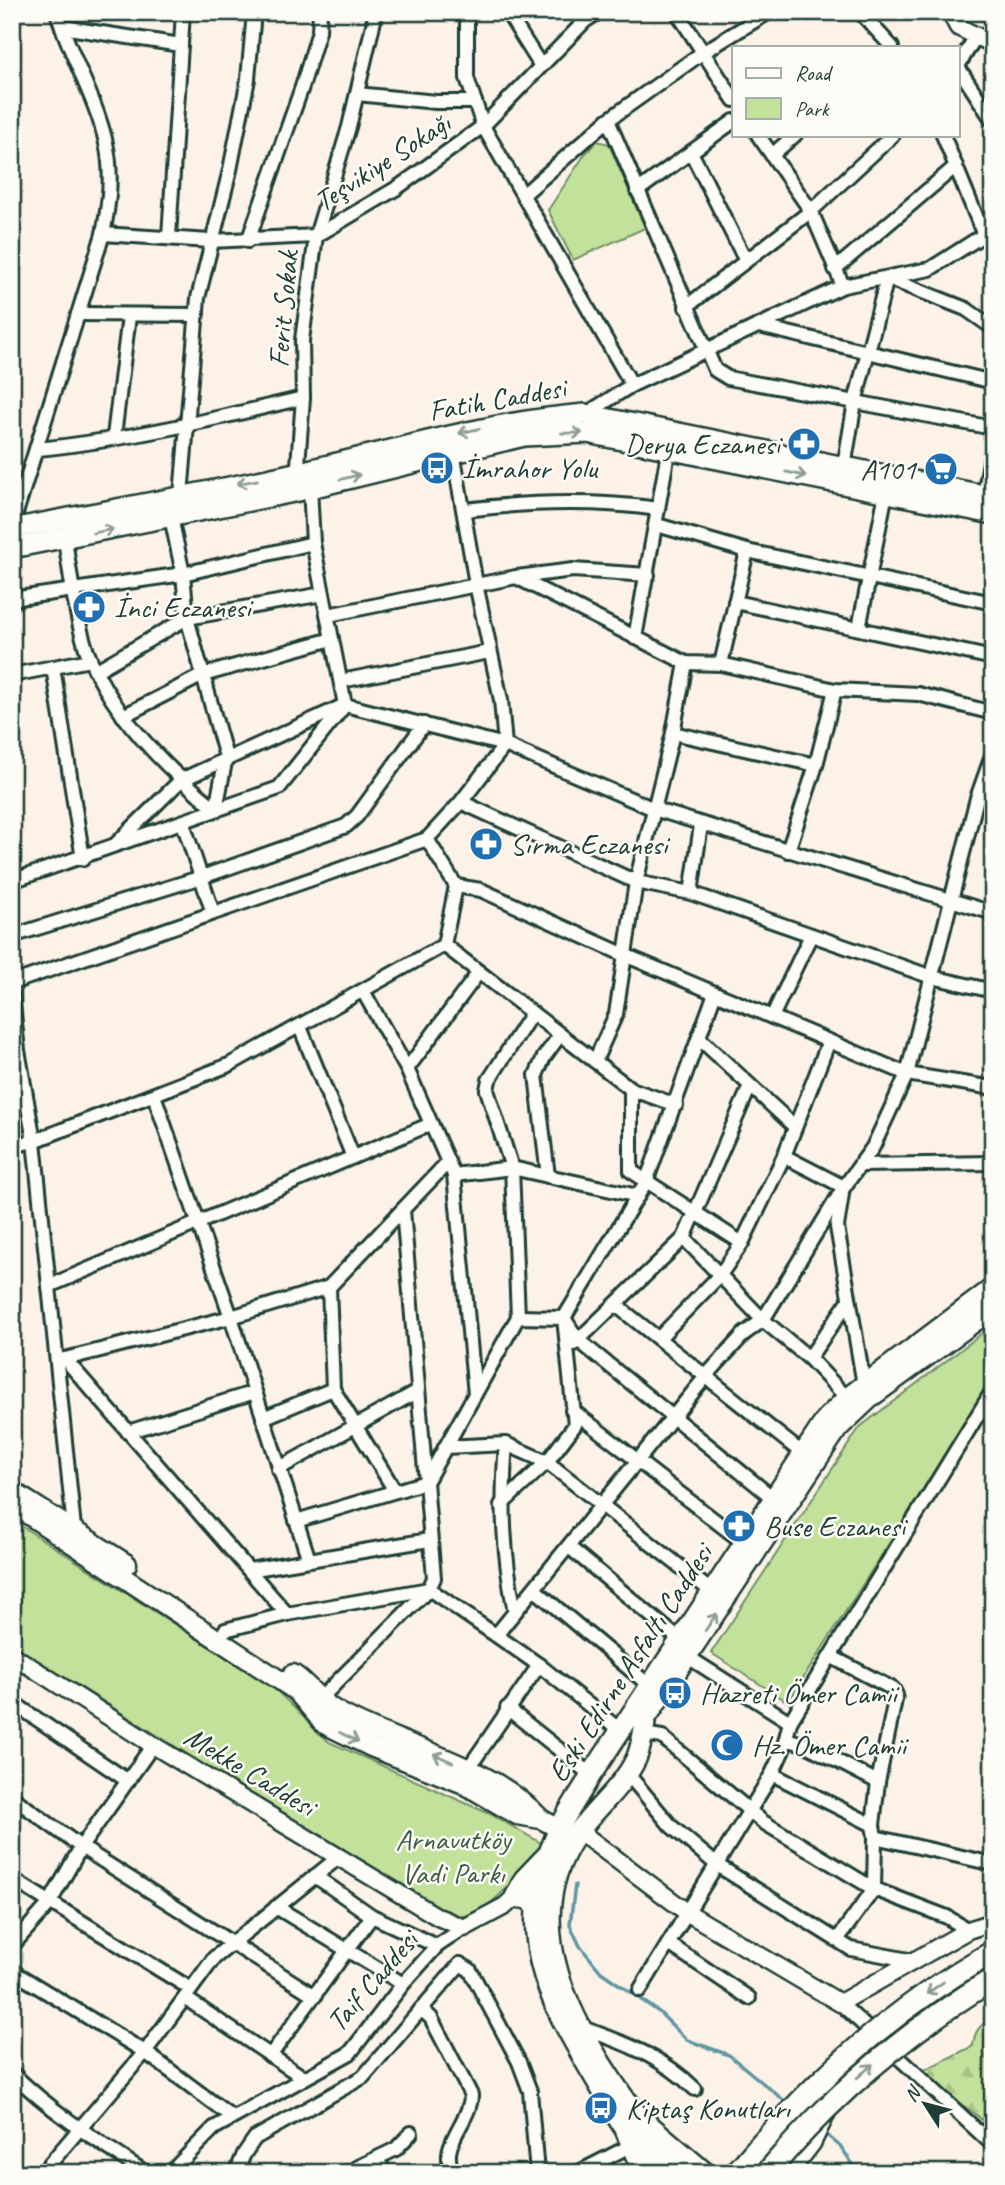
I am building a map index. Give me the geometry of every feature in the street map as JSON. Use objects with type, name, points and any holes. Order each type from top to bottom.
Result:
[{"type":"highway","points":[[737,2173],[796,2103],[860,2044],[926,1994],[993,1952]]},
{"type":"highway","points":[[767,2173],[827,2106],[914,2031],[993,1979]]},
{"type":"highway","points":[[620,2106],[644,2173]]},
{"type":"highway","points":[[620,2106],[636,2115],[704,2173]]},
{"type":"highway","points":[[786,2173],[810,2142],[827,2106]]},
{"type":"highway","points":[[629,2137],[679,2173]]},
{"type":"main road","name":"Fatih Caddesi","points":[[377,461],[521,420],[585,414],[988,496]]},
{"type":"main road","points":[[12,548],[171,517],[301,484],[377,461],[453,452],[524,436],[556,433],[587,433],[669,447],[993,514]]},
{"type":"main road","points":[[12,528],[181,495],[301,484]]},
{"type":"main road","name":"Eski Edirne Asfaltı Caddesi","points":[[620,2106],[560,2017],[540,1970],[535,1944],[535,1905],[550,1853],[568,1831],[609,1797],[627,1773],[640,1748],[646,1718],[711,1591],[827,1418],[863,1385],[993,1289]]},
{"type":"main road","name":"Eski Edirne Asfaltı Caddesi","points":[[620,2106],[555,1969],[549,1932],[549,1907],[568,1831],[591,1775],[650,1686],[684,1648],[838,1428],[872,1396],[993,1308]]},
{"type":"main road","points":[[12,1491],[315,1704],[468,1769],[524,1801],[541,1819]]},
{"type":"main road","points":[[12,1504],[71,1533],[301,1680],[324,1724],[371,1747],[464,1784],[517,1815],[541,1819],[568,1831]]},
{"type":"main road","points":[[621,1731],[643,1734]]},
{"type":"main road","points":[[591,1775],[592,1792],[598,1797],[609,1797]]},
{"type":"main road","points":[[535,1905],[528,1899],[515,1897],[524,1879],[550,1853]]},
{"type":"street","points":[[12,528],[103,234],[110,178],[106,143],[57,12]]},
{"type":"street","points":[[169,237],[183,12]]},
{"type":"street","points":[[216,809],[226,757],[187,618],[183,574],[171,517],[181,495],[197,315],[210,241],[230,170],[246,92],[254,12]]},
{"type":"street","points":[[248,241],[302,87],[318,31],[320,12]]},
{"type":"street","name":"Ferit Sokak","points":[[345,705],[301,484],[302,340],[316,236],[357,94],[376,12]]},
{"type":"street","points":[[467,12],[467,78],[483,126],[632,385]]},
{"type":"street","points":[[507,12],[541,66]]},
{"type":"street","name":"Teşvikiye Sokağı","points":[[103,234],[210,241],[316,236],[397,188],[483,126],[586,21],[599,12]]},
{"type":"street","points":[[677,12],[732,97]]},
{"type":"street","points":[[523,195],[608,120],[702,53],[769,12]]},
{"type":"street","points":[[860,12],[891,46]]},
{"type":"street","points":[[950,12],[958,26],[993,44]]},
{"type":"street","points":[[62,27],[181,45]]},
{"type":"street","points":[[960,64],[976,36]]},
{"type":"street","points":[[960,70],[993,121]]},
{"type":"street","points":[[357,94],[436,102],[475,102]]},
{"type":"street","points":[[608,120],[715,370],[728,377],[993,428]]},
{"type":"street","points":[[637,191],[732,122]]},
{"type":"street","points":[[759,136],[811,212],[843,286]]},
{"type":"street","points":[[772,155],[794,136]]},
{"type":"street","points":[[686,307],[811,212],[892,136]]},
{"type":"street","points":[[943,136],[993,247]]},
{"type":"street","points":[[691,152],[746,261]]},
{"type":"street","points":[[835,269],[956,166]]},
{"type":"street","points":[[585,414],[632,385],[843,286],[930,269],[985,234],[993,221]]},
{"type":"street","points":[[887,278],[966,309],[993,328]]},
{"type":"street","points":[[844,467],[855,402],[887,278]]},
{"type":"street","points":[[78,314],[197,315]]},
{"type":"street","points":[[114,436],[130,316]]},
{"type":"street","points":[[759,326],[993,382]]},
{"type":"street","points":[[38,449],[86,444],[114,436],[185,427],[303,398]]},
{"type":"street","points":[[988,496],[993,445]]},
{"type":"street","points":[[635,638],[669,447]]},
{"type":"street","points":[[12,983],[427,839],[461,802],[505,744],[501,700],[489,652],[453,452]]},
{"type":"street","points":[[859,628],[886,493]]},
{"type":"street","points":[[465,510],[508,505],[600,502],[658,509]]},
{"type":"street","points":[[657,525],[747,551],[993,603]]},
{"type":"street","points":[[65,539],[73,590],[94,665],[122,716],[181,780],[216,809]]},
{"type":"street","points":[[12,599],[183,574],[313,543]]},
{"type":"street","points":[[721,664],[747,551]]},
{"type":"street","points":[[328,615],[516,577],[573,570],[648,575]]},
{"type":"street","points":[[516,577],[686,663],[721,664],[835,690],[918,694],[993,713]]},
{"type":"street","points":[[12,675],[53,667],[94,665],[187,618],[323,594]]},
{"type":"street","points":[[735,602],[993,658]]},
{"type":"street","points":[[122,716],[203,675],[332,639]]},
{"type":"street","points":[[341,681],[489,652]]},
{"type":"street","points":[[594,1061],[615,1014],[636,882],[673,733],[686,663]]},
{"type":"street","points":[[53,667],[83,859]]},
{"type":"street","points":[[788,852],[816,765],[835,690]]},
{"type":"street","points":[[117,843],[181,780],[226,757],[345,705],[505,744],[654,809],[993,913]]},
{"type":"street","points":[[12,880],[83,859],[117,843],[183,823],[284,785],[345,705]]},
{"type":"street","points":[[12,936],[202,877],[351,822],[424,724]]},
{"type":"street","points":[[673,733],[816,765]]},
{"type":"street","points":[[497,1634],[707,1375],[744,1334],[763,1320],[844,1187],[873,1147],[907,1074],[977,798],[993,753]]},
{"type":"street","points":[[461,802],[636,882],[691,893],[932,977],[993,991]]},
{"type":"street","points":[[183,823],[213,913]]},
{"type":"street","points":[[691,893],[701,825]]},
{"type":"street","points":[[12,1146],[34,1141],[229,1065],[444,945],[456,886],[427,839]]},
{"type":"street","points":[[456,886],[481,890],[626,956],[907,1074],[993,1088]]},
{"type":"street","points":[[772,1017],[811,935]]},
{"type":"street","points":[[444,945],[631,1089],[676,1105]]},
{"type":"street","points":[[407,1069],[479,972]]},
{"type":"street","points":[[363,991],[407,1069],[454,1175],[475,1394]]},
{"type":"street","points":[[501,1505],[547,1462],[575,1425],[564,1318],[646,1182],[715,993]]},
{"type":"street","points":[[12,995],[15,1050],[34,1141],[49,1286],[61,1360],[71,1533]]},
{"type":"street","points":[[296,1521],[426,1482],[518,1317],[512,1168],[487,1090],[489,1080],[532,1013]]},
{"type":"street","points":[[300,1027],[354,1157]]},
{"type":"street","points":[[548,1176],[536,1075],[544,1057],[560,1034]]},
{"type":"street","points":[[700,1039],[795,1128]]},
{"type":"street","points":[[659,1338],[720,1275],[742,1243],[784,1156],[829,1041]]},
{"type":"street","points":[[567,1352],[684,1238],[750,1086]]},
{"type":"street","points":[[631,1089],[631,1171],[742,1243]]},
{"type":"street","points":[[154,1095],[231,1317],[309,1560]]},
{"type":"street","points":[[49,1286],[431,1124]]},
{"type":"street","points":[[784,1156],[844,1187]]},
{"type":"street","points":[[61,1360],[231,1317],[329,1287],[448,1162]]},
{"type":"street","points":[[860,1165],[993,1163]]},
{"type":"street","points":[[454,1175],[512,1168],[638,1196]]},
{"type":"street","points":[[844,1187],[837,1227],[863,1385]]},
{"type":"street","points":[[315,1704],[429,1588],[433,1577],[403,1210]]},
{"type":"street","points":[[684,1238],[763,1320],[809,1358],[847,1398]]},
{"type":"street","points":[[329,1287],[333,1389],[395,1491]]},
{"type":"street","points":[[809,1358],[848,1302]]},
{"type":"street","points":[[616,1305],[802,1452]]},
{"type":"street","points":[[518,1317],[564,1318]]},
{"type":"street","points":[[564,1318],[578,1340],[773,1498]]},
{"type":"street","points":[[61,1360],[128,1432],[287,1614]]},
{"type":"street","points":[[262,1418],[333,1389]]},
{"type":"street","points":[[640,1990],[717,1866],[748,1809],[772,1774],[790,1722],[993,1390]]},
{"type":"street","points":[[278,1469],[418,1391]]},
{"type":"street","points":[[128,1432],[255,1392]]},
{"type":"street","points":[[572,1410],[744,1543]]},
{"type":"street","points":[[445,1447],[506,1444],[547,1462],[711,1591]]},
{"type":"street","points":[[506,1444],[501,1505],[504,1558],[515,1612]]},
{"type":"street","points":[[249,1570],[429,1539]]},
{"type":"street","points":[[569,1547],[684,1648],[790,1722]]},
{"type":"street","points":[[225,1630],[287,1614],[429,1588],[497,1634],[621,1731]]},
{"type":"street","points":[[534,1589],[650,1686]]},
{"type":"street","name":"Mekke Caddesi","points":[[12,1655],[153,1745],[438,1917],[464,1928]]},
{"type":"street","points":[[830,1656],[893,1689],[896,1695],[878,1782],[874,1831],[874,1889],[837,1940]]},
{"type":"street","points":[[468,1769],[538,1665]]},
{"type":"street","points":[[12,1702],[128,1781]]},
{"type":"street","points":[[507,1708],[591,1775]]},
{"type":"street","points":[[643,1734],[662,1737],[748,1809],[874,1889],[947,1917],[968,1930]]},
{"type":"street","points":[[786,1739],[806,1745],[878,1782]]},
{"type":"street","points":[[12,1946],[49,1904],[81,1847],[153,1745]]},
{"type":"street","points":[[627,1773],[671,1826],[717,1866],[851,1949],[914,1961]]},
{"type":"street","points":[[772,1774],[874,1831],[993,1864]]},
{"type":"street","points":[[12,1797],[81,1847],[315,1996]]},
{"type":"street","points":[[568,1831],[588,1838],[688,1913],[840,2003],[993,2145]]},
{"type":"street","points":[[42,2173],[145,2052],[214,1958],[339,1857]]},
{"type":"street","points":[[315,1876],[372,1916],[438,1946]]},
{"type":"street","points":[[12,1879],[188,1994],[270,2056],[304,2077]]},
{"type":"street","name":"Taif Caddesi","points":[[170,2173],[214,2128],[350,2053],[403,1984],[438,1946],[464,1928],[505,1906],[515,1897]]},
{"type":"street","points":[[276,1907],[403,1984]]},
{"type":"street","points":[[270,2056],[372,1916]]},
{"type":"street","points":[[840,2003],[968,1930],[993,1922]]},
{"type":"street","points":[[668,1944],[750,1998]]},
{"type":"street","points":[[236,2173],[255,2138],[363,2077],[460,1964],[468,1967],[519,2062],[530,2091],[537,2173]]},
{"type":"street","points":[[12,1971],[145,2052],[232,2118]]},
{"type":"street","points":[[421,2009],[431,2018],[471,2095],[469,2108],[449,2148],[449,2163],[454,2173]]},
{"type":"street","points":[[582,2028],[621,2041],[677,2071],[695,2088]]},
{"type":"street","points":[[12,2073],[44,2103],[80,2130],[146,2173]]},
{"type":"street","points":[[346,2173],[396,2149],[411,2133]]},
{"type":"street","points":[[577,2173],[602,2167],[629,2137]]},
{"type":"street","points":[[377,2159],[385,2173]]},
{"type":"green space","points":[[597,141],[609,144],[645,228],[573,260],[548,210],[585,154]]},
{"type":"green space","points":[[993,1325],[993,1380],[788,1702],[711,1653],[860,1427]]},
{"type":"green space","name":"Arnavutköy Vadi Parkı","points":[[12,1520],[275,1689],[329,1742],[490,1814],[543,1844],[494,1900],[470,1915],[459,1916],[423,1902],[12,1644]]},
{"type":"green space","points":[[993,2017],[993,2131],[975,2114],[938,2088],[922,2071],[973,2046],[978,2029]]},
{"type":"waterway","points":[[575,1885],[570,1925],[580,1946],[601,1972],[659,2012],[687,2040],[729,2055],[787,2103]]},
{"type":"waterway","points":[[823,2132],[841,2147],[859,2173]]},
{"type":"place","name":"Derya Eczanesi","points":[[804,444]]},
{"type":"place","name":"İmrahor Yolu","points":[[437,468]]},
{"type":"place","name":"A101","points":[[941,469]]},
{"type":"place","name":"İnci Eczanesi","points":[[89,607]]},
{"type":"place","name":"Sırma Eczanesi","points":[[486,844]]},
{"type":"place","name":"Buse Eczanesi","points":[[739,1526]]},
{"type":"place","name":"Hazreti Ömer Camii","points":[[675,1693]]},
{"type":"place","name":"Hz. Ömer Camii","points":[[727,1745]]},
{"type":"place","name":"Kiptaş Konutları","points":[[601,2108]]}]
